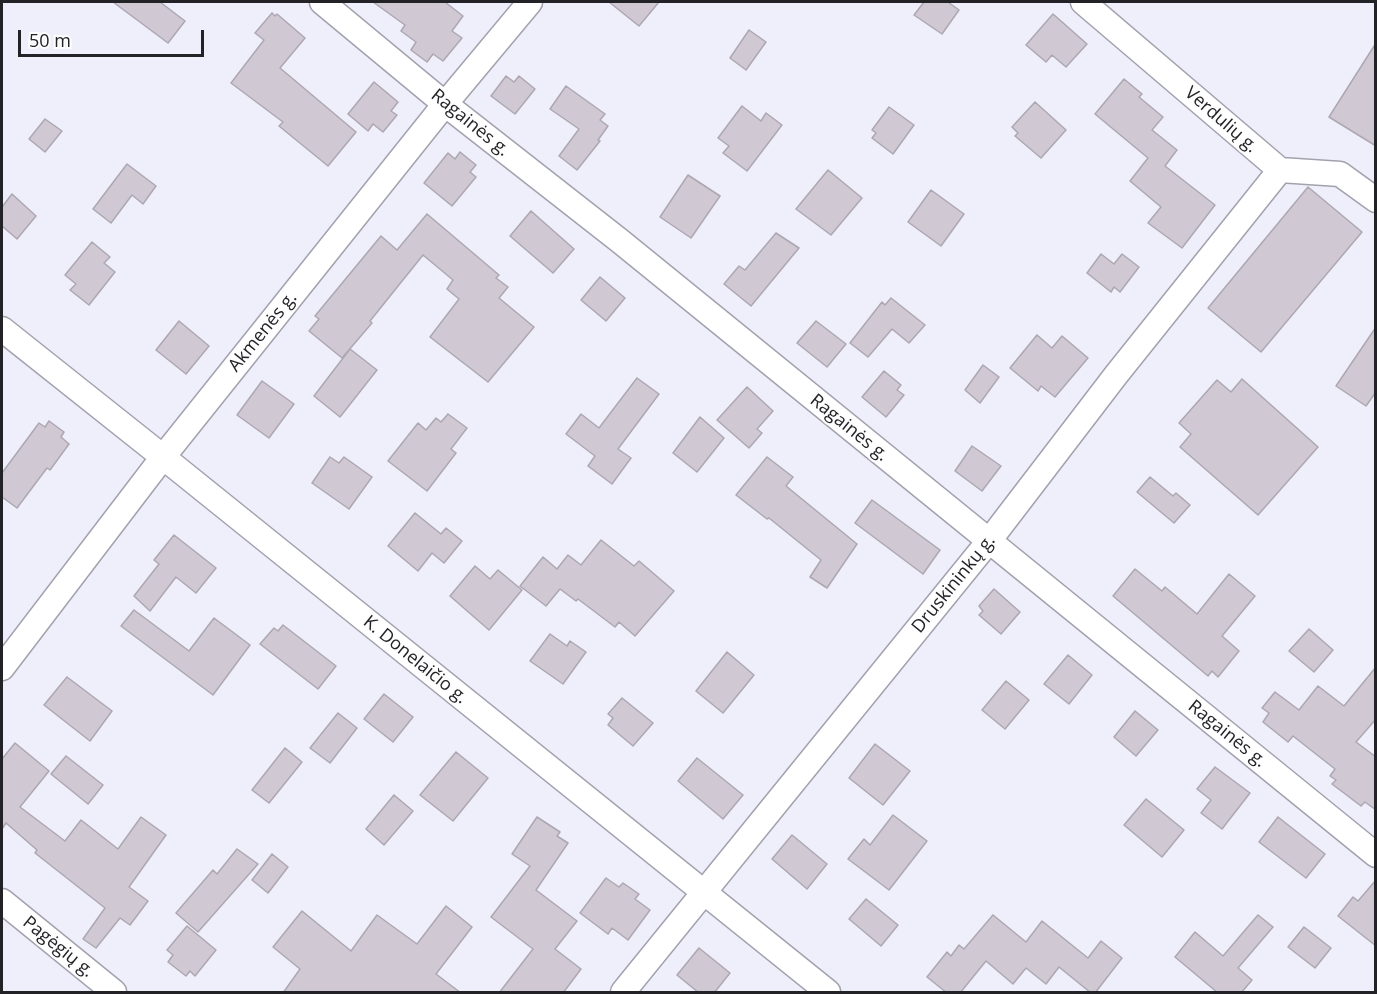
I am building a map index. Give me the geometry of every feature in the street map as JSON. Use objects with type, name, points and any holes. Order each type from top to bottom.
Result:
[{"type":"street","name":"Ragainės g.","points":[[322,2],[445,104],[620,241],[1376,855]]},
{"type":"street","name":"Akmenės g.","points":[[2,668],[163,457],[445,104],[530,2]]},
{"type":"street","name":"Verdulių g.","points":[[1083,2],[1280,170]]},
{"type":"street","points":[[1280,170],[1340,174],[1376,200]]},
{"type":"street","name":"Druskininkų g.","points":[[623,993],[989,541],[1116,375],[1280,170]]},
{"type":"street","name":"K. Donelaičio g.","points":[[2,329],[828,993]]},
{"type":"street","name":"Pagėgių g.","points":[[2,901],[114,993]]},
{"type":"building","points":[[113,2],[160,2],[185,21],[168,43]]},
{"type":"building","points":[[373,2],[445,2],[463,16],[452,31],[462,38],[443,61],[433,54],[427,62],[411,50],[416,42],[401,31],[405,25]]},
{"type":"building","points":[[609,2],[659,2],[639,26]]},
{"type":"building","points":[[924,2],[948,2],[959,10],[942,34],[914,15]]},
{"type":"building","points":[[272,13],[275,16],[277,14],[305,38],[280,68],[356,132],[328,166],[279,126],[283,122],[231,83],[264,40],[255,33]]},
{"type":"building","points":[[1053,14],[1087,44],[1066,67],[1052,55],[1046,62],[1026,45]]},
{"type":"building","points":[[749,30],[766,42],[746,70],[730,58]]},
{"type":"building","points":[[1376,43],[1376,146],[1329,117]]},
{"type":"building","points":[[506,76],[514,82],[519,76],[535,89],[515,114],[491,96]]},
{"type":"building","points":[[1124,79],[1142,94],[1139,97],[1163,117],[1152,130],[1177,150],[1165,166],[1215,205],[1182,248],[1148,223],[1161,207],[1130,181],[1148,158],[1095,114]]},
{"type":"building","points":[[374,82],[398,102],[391,111],[397,115],[383,132],[373,124],[368,131],[348,114]]},
{"type":"building","points":[[566,86],[605,114],[600,120],[608,126],[598,140],[600,141],[577,170],[559,156],[579,129],[550,109]]},
{"type":"building","points":[[1035,102],[1066,130],[1041,158],[1015,136],[1018,133],[1012,127]]},
{"type":"building","points":[[742,106],[761,121],[766,113],[782,125],[747,171],[723,153],[729,146],[718,138]]},
{"type":"building","points":[[889,107],[914,125],[893,154],[872,138],[876,133],[872,130]]},
{"type":"building","points":[[45,119],[62,131],[45,152],[29,139]]},
{"type":"building","points":[[460,152],[476,165],[470,172],[476,177],[452,206],[424,183],[448,153],[455,159]]},
{"type":"building","points":[[127,164],[156,186],[143,204],[132,195],[111,223],[93,209]]},
{"type":"building","points":[[828,170],[862,198],[831,235],[796,209]]},
{"type":"building","points":[[688,175],[720,196],[691,238],[660,217]]},
{"type":"building","points":[[1308,187],[1362,232],[1261,352],[1208,308]]},
{"type":"building","points":[[931,190],[964,214],[941,246],[908,222]]},
{"type":"building","points":[[12,194],[36,216],[17,239],[2,226],[2,207]]},
{"type":"building","points":[[531,211],[574,249],[553,273],[510,236]]},
{"type":"building","points":[[427,214],[499,275],[496,278],[508,287],[499,298],[534,327],[488,382],[430,337],[459,299],[447,289],[453,280],[423,255],[370,321],[372,323],[342,358],[309,331],[319,319],[315,316],[381,236],[397,250]]},
{"type":"building","points":[[776,233],[799,248],[751,306],[724,284],[739,266],[745,270]]},
{"type":"building","points":[[92,242],[110,257],[104,263],[115,272],[89,305],[70,290],[76,284],[65,275]]},
{"type":"building","points":[[1101,254],[1114,264],[1122,254],[1139,267],[1120,292],[1114,287],[1111,292],[1087,273]]},
{"type":"building","points":[[600,277],[625,298],[606,321],[581,300]]},
{"type":"building","points":[[891,298],[925,325],[909,343],[892,329],[868,357],[850,343],[882,302],[885,305]]},
{"type":"building","points":[[179,321],[209,346],[186,374],[156,350]]},
{"type":"building","points":[[816,321],[846,344],[827,367],[797,343]]},
{"type":"building","points":[[1376,327],[1376,392],[1366,406],[1336,386]]},
{"type":"building","points":[[1037,335],[1052,348],[1062,336],[1088,358],[1055,397],[1041,386],[1038,391],[1010,368]]},
{"type":"building","points":[[350,349],[377,370],[340,417],[314,396]]},
{"type":"building","points":[[983,365],[999,377],[980,403],[965,390]]},
{"type":"building","points":[[884,371],[901,385],[897,390],[904,395],[886,417],[862,397]]},
{"type":"building","points":[[637,378],[659,394],[618,449],[631,458],[612,484],[588,466],[595,456],[566,434],[581,414],[599,428]]},
{"type":"building","points":[[1242,379],[1318,447],[1258,515],[1180,447],[1191,434],[1179,423],[1217,380],[1231,392]]},
{"type":"building","points":[[262,381],[294,404],[269,438],[237,415]]},
{"type":"building","points":[[747,387],[773,411],[757,429],[762,433],[749,448],[717,420]]},
{"type":"building","points":[[448,414],[467,428],[451,449],[456,453],[427,491],[388,461],[418,423],[426,430],[436,418],[441,422]]},
{"type":"building","points":[[700,417],[724,438],[697,472],[673,453]]},
{"type":"building","points":[[49,421],[64,432],[61,437],[69,444],[50,470],[47,468],[17,508],[2,497],[2,473],[39,423],[45,427]]},
{"type":"building","points":[[972,446],[1001,466],[982,491],[955,471]]},
{"type":"building","points":[[330,457],[339,463],[344,457],[372,477],[349,509],[312,483]]},
{"type":"building","points":[[767,457],[793,477],[786,486],[857,544],[827,588],[810,577],[821,560],[736,495]]},
{"type":"building","points":[[1150,477],[1173,496],[1176,493],[1190,505],[1174,523],[1137,492]]},
{"type":"building","points":[[872,500],[940,550],[923,574],[855,523]]},
{"type":"building","points":[[415,513],[441,534],[446,528],[462,541],[444,563],[432,553],[418,571],[388,546]]},
{"type":"building","points":[[174,535],[216,568],[196,593],[176,577],[150,611],[134,596],[159,564],[154,560]]},
{"type":"building","points":[[601,540],[634,566],[639,561],[674,591],[635,636],[619,622],[615,627],[578,599],[576,601],[560,589],[546,606],[520,586],[543,557],[557,569],[568,555],[581,565]]},
{"type":"building","points":[[475,566],[490,579],[498,570],[522,590],[489,630],[450,596]]},
{"type":"building","points":[[1135,569],[1162,591],[1165,587],[1197,614],[1229,574],[1255,596],[1222,636],[1239,651],[1218,677],[1212,671],[1208,676],[1113,596]]},
{"type":"building","points":[[994,589],[1020,612],[1001,634],[979,615],[983,611],[979,606]]},
{"type":"building","points":[[134,610],[189,651],[214,618],[250,645],[213,695],[121,626]]},
{"type":"building","points":[[283,625],[336,666],[318,689],[260,644],[274,628],[278,631]]},
{"type":"building","points":[[1309,629],[1333,650],[1314,672],[1289,651]]},
{"type":"building","points":[[550,634],[567,646],[570,641],[586,652],[563,684],[530,661]]},
{"type":"building","points":[[727,652],[754,675],[723,713],[696,691]]},
{"type":"building","points":[[1068,655],[1092,675],[1069,704],[1044,684]]},
{"type":"building","points":[[1376,667],[1376,719],[1356,742],[1376,757],[1376,810],[1365,802],[1361,806],[1332,784],[1336,780],[1330,776],[1335,769],[1293,736],[1288,742],[1263,722],[1269,713],[1262,708],[1275,692],[1299,710],[1318,686],[1344,706]]},
{"type":"building","points":[[67,677],[112,711],[90,741],[44,705]]},
{"type":"building","points":[[1006,681],[1029,700],[1005,729],[982,710]]},
{"type":"building","points":[[384,694],[413,717],[393,742],[364,719]]},
{"type":"building","points":[[622,698],[653,723],[633,746],[608,725],[613,718],[608,714]]},
{"type":"building","points":[[1135,711],[1158,730],[1136,756],[1114,737]]},
{"type":"building","points":[[338,713],[357,728],[330,763],[310,748]]},
{"type":"building","points":[[15,743],[49,771],[20,807],[65,841],[81,820],[118,849],[141,817],[166,835],[129,887],[148,901],[130,925],[120,918],[96,948],[83,939],[105,908],[35,853],[37,850],[6,823],[2,829],[2,759]]},
{"type":"building","points":[[875,744],[910,771],[883,805],[849,778]]},
{"type":"building","points":[[285,748],[302,762],[269,803],[252,790]]},
{"type":"building","points":[[456,752],[488,778],[453,821],[420,795]]},
{"type":"building","points":[[66,756],[103,785],[88,804],[51,774]]},
{"type":"building","points":[[697,758],[743,795],[723,819],[678,781]]},
{"type":"building","points":[[1215,767],[1250,793],[1222,829],[1201,813],[1211,800],[1197,789]]},
{"type":"building","points":[[394,795],[413,811],[384,845],[366,829]]},
{"type":"building","points":[[1146,799],[1184,830],[1162,857],[1124,825]]},
{"type":"building","points":[[893,815],[927,841],[889,890],[848,859],[864,839],[870,845]]},
{"type":"building","points":[[537,817],[560,832],[557,836],[568,843],[536,890],[577,921],[555,949],[581,969],[563,993],[499,993],[533,949],[491,917],[530,866],[512,854]]},
{"type":"building","points":[[1278,817],[1325,854],[1306,878],[1259,842]]},
{"type":"building","points":[[792,835],[827,864],[807,889],[772,859]]},
{"type":"building","points":[[237,849],[258,864],[198,932],[176,913],[213,870],[217,874]]},
{"type":"building","points":[[272,854],[288,867],[268,893],[252,880]]},
{"type":"building","points":[[606,878],[619,887],[623,883],[639,894],[635,899],[650,910],[628,940],[612,928],[608,934],[580,913]]},
{"type":"building","points":[[1376,880],[1376,946],[1338,916],[1353,897],[1358,901]]},
{"type":"building","points":[[866,899],[898,925],[881,946],[849,919]]},
{"type":"building","points":[[446,906],[472,927],[436,974],[461,993],[283,993],[300,969],[273,947],[302,911],[351,951],[377,915],[417,944]]},
{"type":"building","points":[[993,915],[1026,942],[1042,921],[1088,958],[1101,941],[1122,958],[1095,993],[1091,993],[1059,967],[1046,984],[1026,968],[1013,984],[986,961],[960,993],[947,993],[927,977],[947,952],[951,956],[959,945],[964,949]]},
{"type":"building","points":[[1258,915],[1273,927],[1238,968],[1252,980],[1241,993],[1218,993],[1175,957],[1195,932],[1223,956]]},
{"type":"building","points":[[187,926],[216,950],[195,976],[190,971],[186,976],[168,962],[173,955],[167,950]]},
{"type":"building","points":[[1304,927],[1331,948],[1315,968],[1288,947]]},
{"type":"building","points":[[699,948],[730,973],[714,993],[699,993],[677,975]]}]
